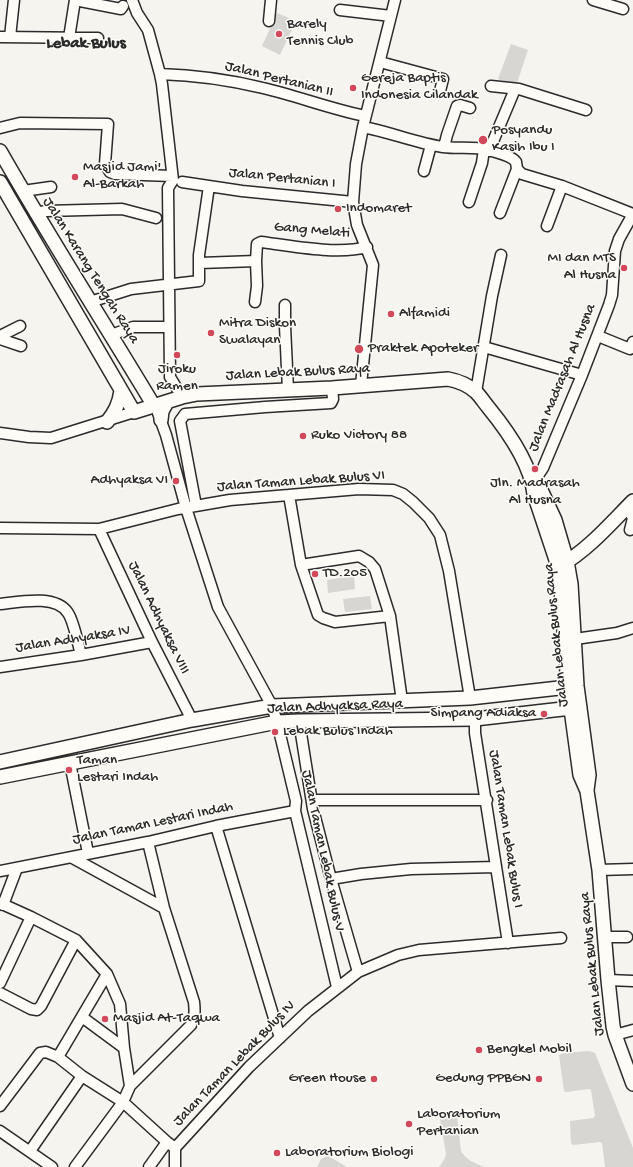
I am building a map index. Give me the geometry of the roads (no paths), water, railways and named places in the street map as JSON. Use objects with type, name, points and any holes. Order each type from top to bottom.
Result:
[{"type":"main road","name":"Jalan Karang Tengah Raya","points":[[0,151],[35,213],[154,406]]},
{"type":"main road","name":"Jalan Karang Tengah Raya","points":[[0,182],[134,412]]},
{"type":"main road","name":"Jalan Lebak Bulus Raya","points":[[134,412],[181,397],[197,394],[332,388],[448,379],[459,381],[476,392],[510,438],[533,483],[534,494],[571,584],[575,639],[567,687]]},
{"type":"main road","points":[[142,387],[161,394],[181,397]]},
{"type":"main road","points":[[107,422],[119,403],[121,391]]},
{"type":"main road","points":[[161,420],[162,411],[167,402]]},
{"type":"main road","points":[[562,564],[579,554],[630,504]]},
{"type":"main road","name":"Jalan Lebak Bulus Raya","points":[[562,564],[562,600],[567,687],[576,707],[580,775],[587,791],[599,870],[608,980],[615,1036],[633,1084]]},
{"type":"main road","points":[[557,709],[564,698],[562,692],[567,687]]},
{"type":"main road","name":"Jalan Adhyaksa Raya","points":[[0,762],[192,720],[272,706],[470,698],[567,687]]},
{"type":"main road","name":"Jalan Adhyaksa Raya","points":[[0,778],[278,722],[475,719],[576,707]]},
{"type":"street","points":[[14,0],[5,37],[98,38]]},
{"type":"street","points":[[69,38],[75,0],[121,9],[123,6]]},
{"type":"street","points":[[132,0],[137,13],[148,30],[160,74],[173,180],[168,188],[170,377],[181,397]]},
{"type":"street","points":[[269,21],[271,0]]},
{"type":"street","points":[[361,386],[373,265],[357,225],[353,202],[356,164],[363,127],[395,0]]},
{"type":"street","points":[[593,0],[623,9]]},
{"type":"street","points":[[340,10],[390,20]]},
{"type":"street","points":[[380,62],[443,79],[440,91]]},
{"type":"street","name":"Jalan Pertanian II","points":[[160,74],[180,75],[262,88],[366,116]]},
{"type":"street","points":[[491,86],[519,89],[586,110]]},
{"type":"street","points":[[469,202],[486,150],[514,89]]},
{"type":"street","points":[[444,147],[457,106],[460,105],[470,108]]},
{"type":"street","points":[[0,128],[20,124],[108,124],[105,164],[110,172],[114,174],[172,176]]},
{"type":"street","points":[[363,127],[381,130],[431,145],[486,150],[513,158],[516,162],[517,169],[500,213]]},
{"type":"street","points":[[424,171],[431,145]]},
{"type":"street","points":[[517,169],[522,174],[562,186],[633,214]]},
{"type":"street","name":"Jalan Pertanian I","points":[[182,182],[242,191],[353,202]]},
{"type":"street","points":[[23,191],[51,186]]},
{"type":"street","name":"Jalan Pertanian I","points":[[169,284],[199,281],[200,242],[209,186]]},
{"type":"street","points":[[547,226],[562,186]]},
{"type":"street","points":[[35,213],[46,211],[122,209],[156,218]]},
{"type":"street","name":"Jalan Madrasah Al Husna","points":[[533,483],[543,468],[598,336],[612,295],[615,251],[619,239],[633,214]]},
{"type":"street","name":"Gang Melati","points":[[256,261],[257,244],[261,242],[306,248],[355,250],[367,247]]},
{"type":"street","points":[[476,392],[492,296],[501,255]]},
{"type":"street","points":[[200,263],[256,261],[257,286],[255,302]]},
{"type":"street","points":[[90,302],[131,289],[169,284]]},
{"type":"street","points":[[285,305],[284,326],[288,390]]},
{"type":"street","points":[[0,338],[20,326]]},
{"type":"street","points":[[111,335],[133,327],[169,327]]},
{"type":"street","points":[[0,338],[17,344],[10,331]]},
{"type":"street","points":[[598,336],[630,349],[633,342]]},
{"type":"street","points":[[484,347],[582,374]]},
{"type":"street","points":[[191,507],[180,421],[185,414],[331,403],[333,399],[332,388]]},
{"type":"street","name":"Jalan Adhyaksa Raya","points":[[154,406],[161,420],[191,507],[218,607],[272,706]]},
{"type":"street","points":[[0,433],[51,438],[107,422],[134,412]]},
{"type":"street","name":"Jalan Taman Lebak Bulus VI","points":[[0,528],[99,529],[191,507],[230,500],[359,489],[393,490],[403,494],[413,502],[428,518],[440,535],[450,571],[470,698]]},
{"type":"street","points":[[289,495],[301,565],[318,615],[335,622],[390,616]]},
{"type":"street","points":[[630,504],[633,518],[631,533]]},
{"type":"street","points":[[617,517],[631,533]]},
{"type":"street","name":"Jalan Adhyaksa VIII","points":[[99,529],[152,642],[192,720]]},
{"type":"street","points":[[301,565],[359,556],[364,558],[376,570],[390,616],[402,701]]},
{"type":"street","points":[[0,604],[32,601],[54,602],[63,607],[69,615],[81,656]]},
{"type":"street","points":[[575,639],[618,633],[633,628]]},
{"type":"street","name":"Jalan Adhyaksa IV","points":[[0,667],[81,656],[152,642]]},
{"type":"street","name":"Jalan Taman Lebak Bulus V","points":[[272,706],[278,722],[296,801],[295,811],[336,987]]},
{"type":"street","name":"Jalan Taman Lebak Bulus I","points":[[475,719],[475,733],[487,800],[508,943]]},
{"type":"street","name":"Jalan Taman Lebak Bulus V","points":[[298,721],[313,809],[331,879],[358,972]]},
{"type":"street","points":[[70,763],[88,853]]},
{"type":"street","points":[[312,800],[487,800]]},
{"type":"street","name":"Jalan Taman Lestari Indah","points":[[0,871],[295,811]]},
{"type":"street","points":[[216,826],[280,1038]]},
{"type":"street","points":[[75,1167],[123,1102],[130,1086],[191,1025],[194,1019],[194,1002],[164,908],[148,842]]},
{"type":"street","points":[[71,856],[164,908]]},
{"type":"street","points":[[331,879],[361,874],[411,869],[496,867]]},
{"type":"street","points":[[17,868],[2,904],[76,940],[107,974],[120,1004],[124,1048],[130,1086]]},
{"type":"street","points":[[599,870],[633,869]]},
{"type":"street","points":[[0,983],[31,917]]},
{"type":"street","points":[[605,937],[627,937]]},
{"type":"street","name":"Jalan Taman Lebak Bulus IV","points":[[175,1167],[171,1145],[249,1067],[308,1011],[336,987],[358,972],[398,955],[419,950],[561,938]]},
{"type":"street","points":[[0,993],[31,1009],[37,1010],[41,1006],[76,940]]},
{"type":"street","points":[[58,1057],[107,974]]},
{"type":"street","points":[[608,980],[633,981]]},
{"type":"street","points":[[82,1017],[124,1048]]},
{"type":"street","points":[[615,1036],[633,1030]]},
{"type":"street","points":[[0,1106],[40,1053],[46,1052],[58,1057],[82,1076],[123,1102],[171,1145],[150,1167]]},
{"type":"street","points":[[30,1151],[82,1076]]},
{"type":"street","points":[[0,1131],[52,1167]]},
{"type":"place","name":"Barely Tennis Club","points":[[279,34]]},
{"type":"place","name":"Gereja Baptis Indonesia Cilandak","points":[[353,88]]},
{"type":"place","name":"Posyandu Kasih Ibu I","points":[[483,140]]},
{"type":"place","name":"Masjid Jami' Al-Barkah","points":[[75,177]]},
{"type":"place","name":"Indomaret","points":[[338,209]]},
{"type":"place","name":"MI dan MTS Al Husna","points":[[624,268]]},
{"type":"place","name":"Alfamidi","points":[[391,314]]},
{"type":"place","name":"Mitra Diskon Swalayan","points":[[211,333]]},
{"type":"place","name":"Praktek Apoteker","points":[[359,349]]},
{"type":"place","name":"Jiroku Ramen","points":[[177,355]]},
{"type":"place","name":"Ruko Victory 88","points":[[303,436]]},
{"type":"place","name":"Jln. Madrasah Al Husna","points":[[535,469]]},
{"type":"place","name":"Adhyaksa VI","points":[[176,481]]},
{"type":"place","name":"TD.205","points":[[315,574]]},
{"type":"place","name":"Simpang Adiaksa","points":[[544,714]]},
{"type":"place","name":"Lebak Bulus Indah","points":[[275,732]]},
{"type":"place","name":"Taman Lestari Indah","points":[[69,770]]},
{"type":"place","name":"Masjid At-Taqwa","points":[[105,1019]]},
{"type":"place","name":"Bengkel Mobil","points":[[479,1050]]},
{"type":"place","name":"Green House","points":[[374,1079]]},
{"type":"place","name":"Gedung PPBGN","points":[[539,1079]]},
{"type":"place","name":"Laboratorium Pertanian","points":[[409,1124]]},
{"type":"place","name":"Laboratorium Biologi","points":[[277,1153]]},
{"type":"district","name":"Lebak Bulus","points":[[86,44]]}]
